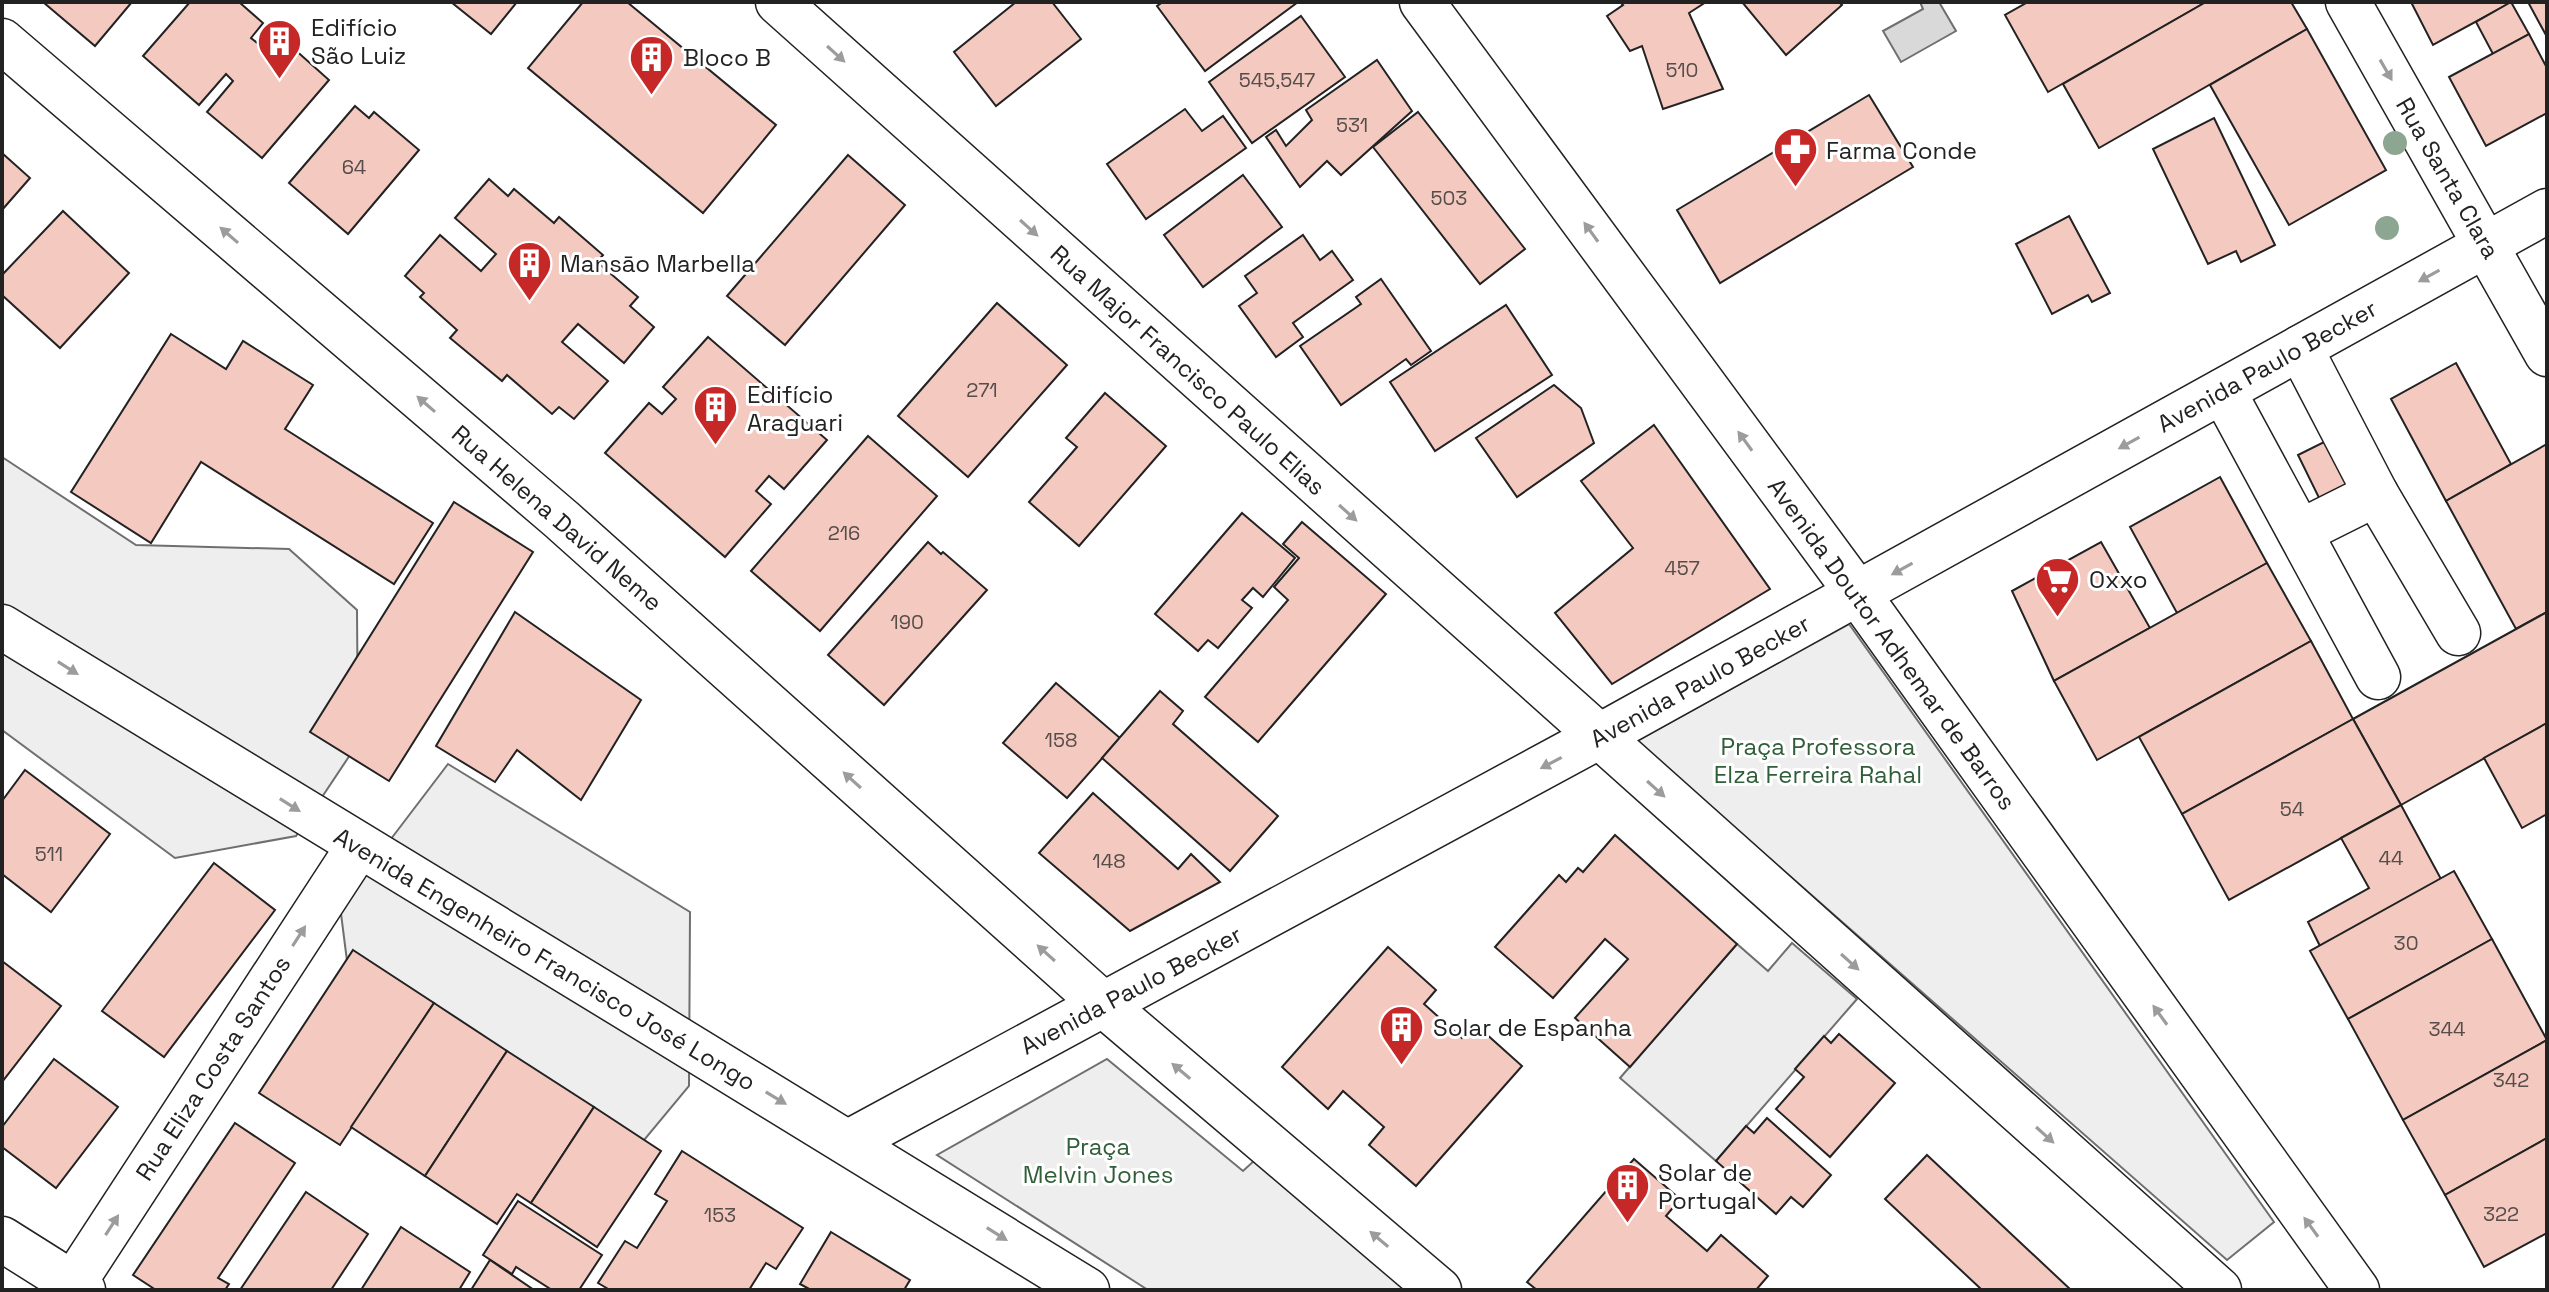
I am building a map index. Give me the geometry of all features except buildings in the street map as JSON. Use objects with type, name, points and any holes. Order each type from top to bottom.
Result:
[{"type":"street","name":"Rua Major Francisco Paulo Elias","points":[[778,2],[1598,737]]},
{"type":"street","name":"Avenida Doutor Adhemar de Barros","points":[[1422,2],[1858,594],[2357,1290]]},
{"type":"street","name":"Rua Santa Clara","points":[[2348,2],[2547,354]]},
{"type":"street","name":"Rua Helena David Neme","points":[[2,41],[562,520],[1104,1005]]},
{"type":"street","name":"Avenida Paulo Becker","points":[[849,1142],[1598,737],[2547,211]]},
{"type":"street","points":[[2300,348],[2376,494],[2458,633]]},
{"type":"street","points":[[2223,391],[2378,677]]},
{"type":"street","points":[[2300,532],[2376,494]]},
{"type":"street","name":"Avenida Engenheiro Francisco José Longo","points":[[2,627],[1087,1290]]},
{"type":"street","points":[[1598,737],[2218,1290]]},
{"type":"street","name":"Rua Eliza Costa Santos","points":[[75,1288],[358,847]]},
{"type":"street","points":[[1104,1005],[1439,1290]]},
{"type":"street","points":[[2,1239],[75,1288]]},
{"type":"green space","points":[[2,457],[136,545],[289,549],[357,610],[358,743],[296,836],[175,858],[2,730]]},
{"type":"green space","name":"Praça Professora Elza Ferreira Rahal","points":[[1849,624],[2274,1222],[2227,1260],[1636,741]]},
{"type":"green space","points":[[448,764],[690,912],[689,1086],[635,1151],[352,1000],[340,906]]},
{"type":"green space","name":"Praça Melvin Jones","points":[[1107,1059],[1243,1171],[1256,1159],[1412,1290],[1148,1290],[937,1155]]},
{"type":"shaded area","points":[[1920,2],[1939,2],[1956,31],[1901,62],[1883,31],[1923,9]]},
{"type":"shaded area","points":[[1792,943],[1857,999],[1716,1161],[1620,1078],[1737,944],[1768,971]]},
{"type":"place","name":"Edifício São Luiz","points":[[280,80]]},
{"type":"place","name":"Bloco B","points":[[652,96]]},
{"type":"place","name":"Farma Conde","points":[[1795,189]]},
{"type":"place","name":"Mansāo Marbella","points":[[529,302]]},
{"type":"place","name":"Edifício Araguari","points":[[716,447]]},
{"type":"place","name":"Oxxo","points":[[2058,618]]},
{"type":"place","name":"Solar de Espanha","points":[[1402,1066]]},
{"type":"place","name":"Solar de Portugal","points":[[1627,1225]]}]
